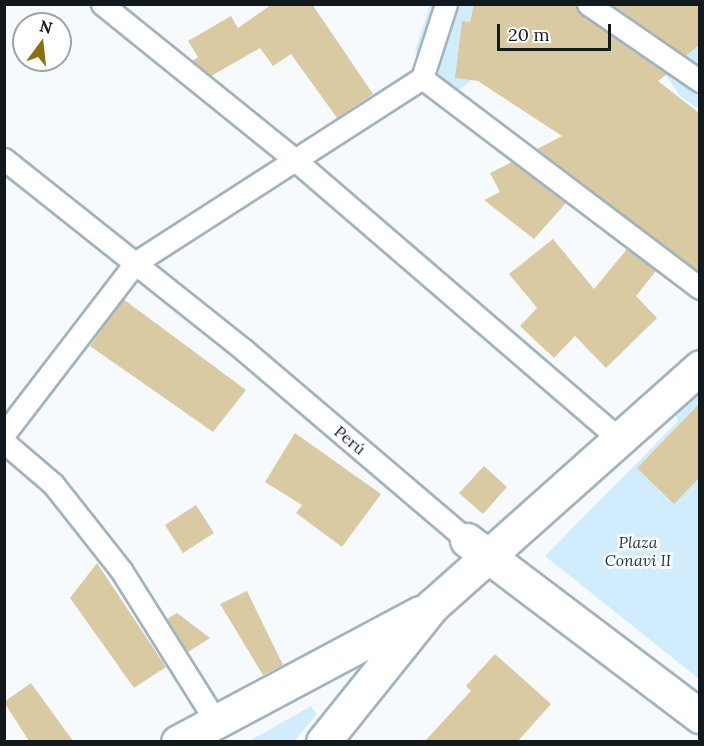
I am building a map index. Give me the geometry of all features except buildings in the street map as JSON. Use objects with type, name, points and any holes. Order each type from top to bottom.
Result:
[{"type":"street","points":[[323,741],[478,547],[619,439],[699,367]]},
{"type":"street","name":"Perú","points":[[478,547],[699,716]]},
{"type":"street","points":[[177,741],[432,606]]},
{"type":"lane","points":[[102,4],[295,160],[619,439]]},
{"type":"lane","points":[[4,434],[135,263],[422,78],[446,4]]},
{"type":"lane","points":[[588,4],[699,81]]},
{"type":"lane","points":[[422,78],[699,288]]},
{"type":"lane","name":"Perú","points":[[4,159],[135,263],[478,547]]},
{"type":"lane","points":[[4,442],[53,484],[121,570],[216,720]]},
{"type":"green space","points":[[430,5],[476,5],[474,78],[461,89],[444,88],[431,79],[415,51]]},
{"type":"green space","points":[[683,37],[699,41],[699,109],[681,97],[662,70]]},
{"type":"green space","name":"Plaza Conavi II","points":[[699,359],[699,679],[545,556],[678,421],[669,401]]},
{"type":"green space","points":[[311,706],[317,714],[294,741],[249,741]]}]
